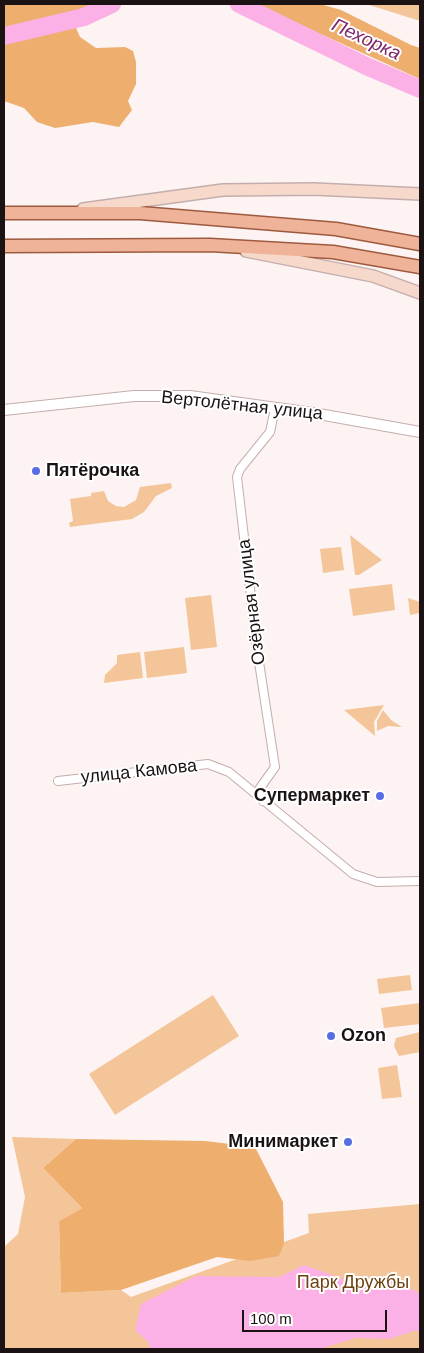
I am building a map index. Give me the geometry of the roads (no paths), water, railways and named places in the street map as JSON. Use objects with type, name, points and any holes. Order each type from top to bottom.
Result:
[{"type":"main road","points":[[50,213],[223,190],[314,189],[420,194]]},
{"type":"main road","points":[[4,213],[140,213],[336,229],[420,244]]},
{"type":"main road","points":[[4,246],[210,245],[332,252],[420,268]]},
{"type":"main road","points":[[210,245],[373,276],[420,293]]},
{"type":"street","name":"Вертолётная улица","points":[[4,410],[134,396],[190,396],[420,432]]},
{"type":"street","name":"Озёрная улица","points":[[263,801],[260,788],[275,767],[257,649],[237,477],[240,470],[270,432],[275,408]]},
{"type":"street","name":"улица Камова","points":[[58,781],[208,764],[229,772],[353,874],[377,882],[420,881]]},
{"type":"waterway","name":"Пехорка","points":[[4,36],[84,17],[112,4]]},
{"type":"waterway","name":"Пехорка","points":[[239,4],[366,66],[420,89]]},
{"type":"place","name":"Пятёрочка","points":[[36,471]]},
{"type":"place","name":"Супермаркет","points":[[380,796]]},
{"type":"place","name":"Ozon","points":[[331,1036]]},
{"type":"place","name":"Минимаркет","points":[[348,1142]]},
{"type":"park label","name":"Парк Дружбы","points":[[353,1283]]}]
